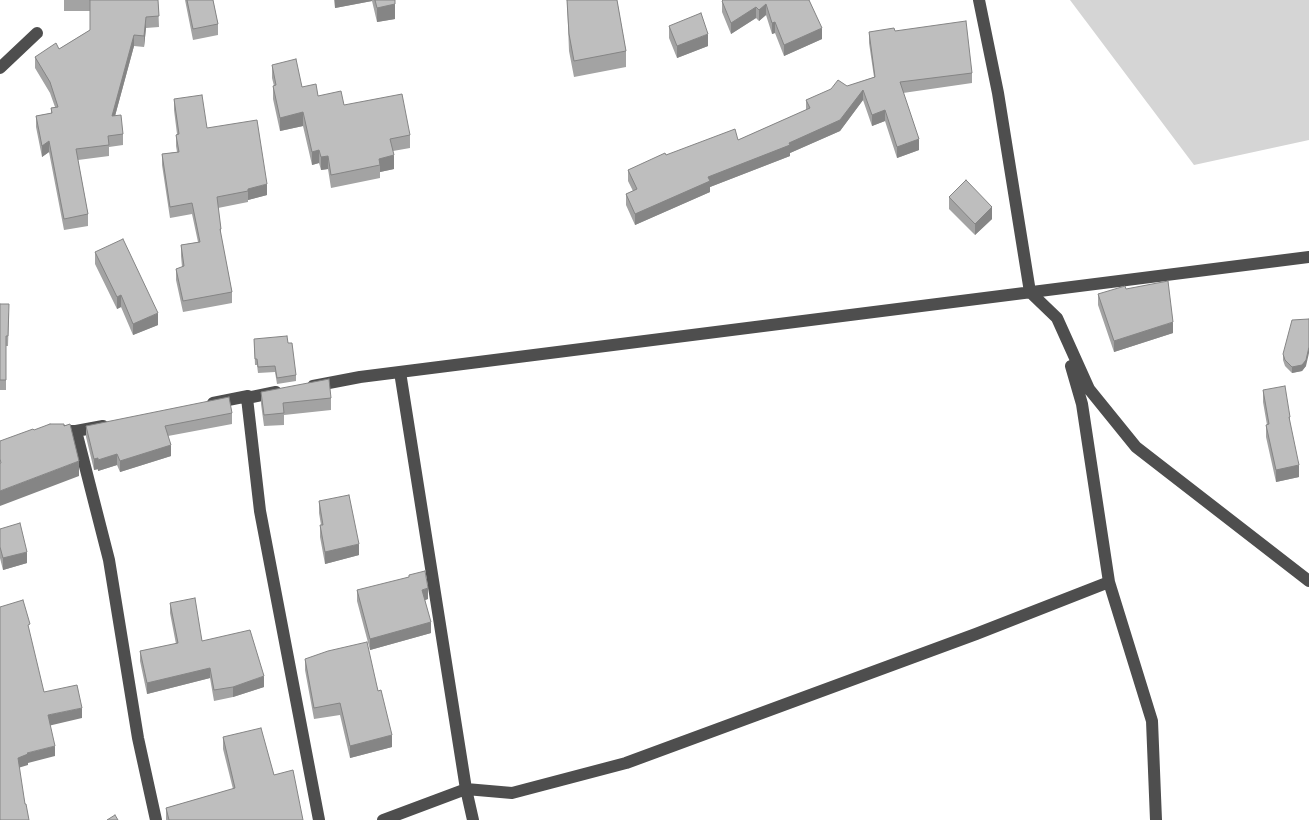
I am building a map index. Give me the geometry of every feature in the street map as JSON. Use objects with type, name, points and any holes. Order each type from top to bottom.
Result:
[{"type":"street","points":[[979,0],[998,92],[1030,292],[1057,318],[1089,389],[1136,447],[1309,581]]},
{"type":"street","points":[[0,68],[37,33]]},
{"type":"street","points":[[304,387],[360,377],[1309,257]]},
{"type":"street","points":[[1057,318],[1082,404],[1108,582],[1152,720],[1156,820]]},
{"type":"street","points":[[400,372],[466,789],[473,820]]},
{"type":"street","points":[[200,406],[248,396],[247,398],[285,391]]},
{"type":"street","points":[[247,398],[260,511],[319,820]]},
{"type":"street","points":[[44,431],[76,432],[114,424]]},
{"type":"street","points":[[76,432],[109,560],[138,738],[156,820]]},
{"type":"street","points":[[383,820],[466,789],[512,793],[626,764],[967,638],[1108,582]]},
{"type":"shaded area","points":[[1070,0],[1309,0],[1309,140],[1194,165]]},
{"type":"building","points":[[90,0],[158,0],[159,16],[146,17],[144,36],[134,35],[112,116],[121,115],[123,134],[108,136],[109,145],[76,149],[88,214],[64,219],[49,141],[42,146],[36,116],[52,113],[51,108],[58,107],[50,82],[35,57],[56,43],[59,49],[90,30]]},
{"type":"building","points":[[187,0],[213,0],[218,24],[193,29]]},
{"type":"building","points":[[375,0],[395,0],[395,4],[377,8]]},
{"type":"building","points":[[567,0],[617,0],[626,51],[574,61],[569,34]]},
{"type":"building","points":[[723,0],[809,0],[822,28],[784,45],[775,22],[772,23],[766,4],[759,10],[756,7],[731,23]]},
{"type":"building","points":[[701,13],[708,34],[677,46],[669,26]]},
{"type":"building","points":[[966,21],[972,73],[900,82],[919,139],[897,147],[885,110],[872,115],[863,90],[840,120],[789,143],[790,145],[708,177],[710,181],[635,214],[626,194],[637,189],[628,170],[665,153],[666,155],[735,129],[738,140],[810,108],[806,100],[831,89],[838,80],[847,86],[875,77],[869,32],[894,28],[895,31]]},
{"type":"building","points":[[296,59],[302,87],[316,84],[318,96],[341,91],[344,105],[402,94],[410,135],[390,139],[394,155],[379,159],[380,165],[331,175],[328,156],[321,157],[319,150],[312,152],[303,112],[280,118],[273,86],[276,85],[272,65]]},
{"type":"building","points":[[202,95],[207,128],[257,120],[267,184],[248,189],[248,191],[217,197],[220,229],[232,292],[183,301],[176,269],[184,266],[181,245],[200,242],[192,203],[170,207],[162,154],[179,152],[176,135],[179,134],[174,99]]},
{"type":"building","points":[[966,180],[992,207],[975,224],[949,197]]},
{"type":"building","points":[[123,239],[158,313],[133,324],[121,295],[117,297],[95,252]]},
{"type":"building","points":[[1168,281],[1173,322],[1114,341],[1098,294],[1125,286],[1126,289]]},
{"type":"building","points":[[0,304],[9,304],[8,336],[6,336],[6,380],[0,380]]},
{"type":"building","points":[[1309,319],[1309,347],[1306,360],[1302,365],[1292,367],[1285,360],[1283,354],[1292,320]]},
{"type":"building","points":[[287,336],[288,343],[292,343],[296,375],[277,378],[275,366],[258,367],[257,359],[255,359],[254,339]]},
{"type":"building","points":[[329,379],[331,398],[283,403],[284,413],[264,415],[261,392]]},
{"type":"building","points":[[1285,386],[1299,465],[1276,470],[1266,425],[1269,424],[1263,390]]},
{"type":"building","points":[[229,397],[232,413],[165,426],[171,445],[120,461],[117,454],[98,460],[98,458],[94,459],[86,426]]},
{"type":"building","points":[[50,424],[64,424],[64,426],[70,424],[79,461],[0,491],[0,441]]},
{"type":"building","points":[[349,495],[359,544],[325,552],[320,525],[323,525],[319,501]]},
{"type":"building","points":[[20,523],[27,552],[3,558],[0,547],[0,529]]},
{"type":"building","points":[[425,571],[428,588],[422,590],[431,622],[370,639],[357,590]]},
{"type":"building","points":[[195,598],[202,641],[250,630],[264,676],[233,687],[214,690],[210,668],[147,683],[140,651],[178,643],[170,603]]},
{"type":"building","points":[[23,600],[44,692],[77,685],[82,708],[48,715],[55,746],[27,753],[18,758],[29,820],[0,820],[0,607]]},
{"type":"building","points":[[367,642],[378,691],[381,690],[392,735],[350,746],[340,703],[314,708],[305,659],[328,651]]},
{"type":"building","points":[[261,728],[274,775],[293,770],[303,820],[169,820],[166,808],[235,788],[223,737]]},
{"type":"building","points":[[115,815],[118,820],[107,820]]}]
